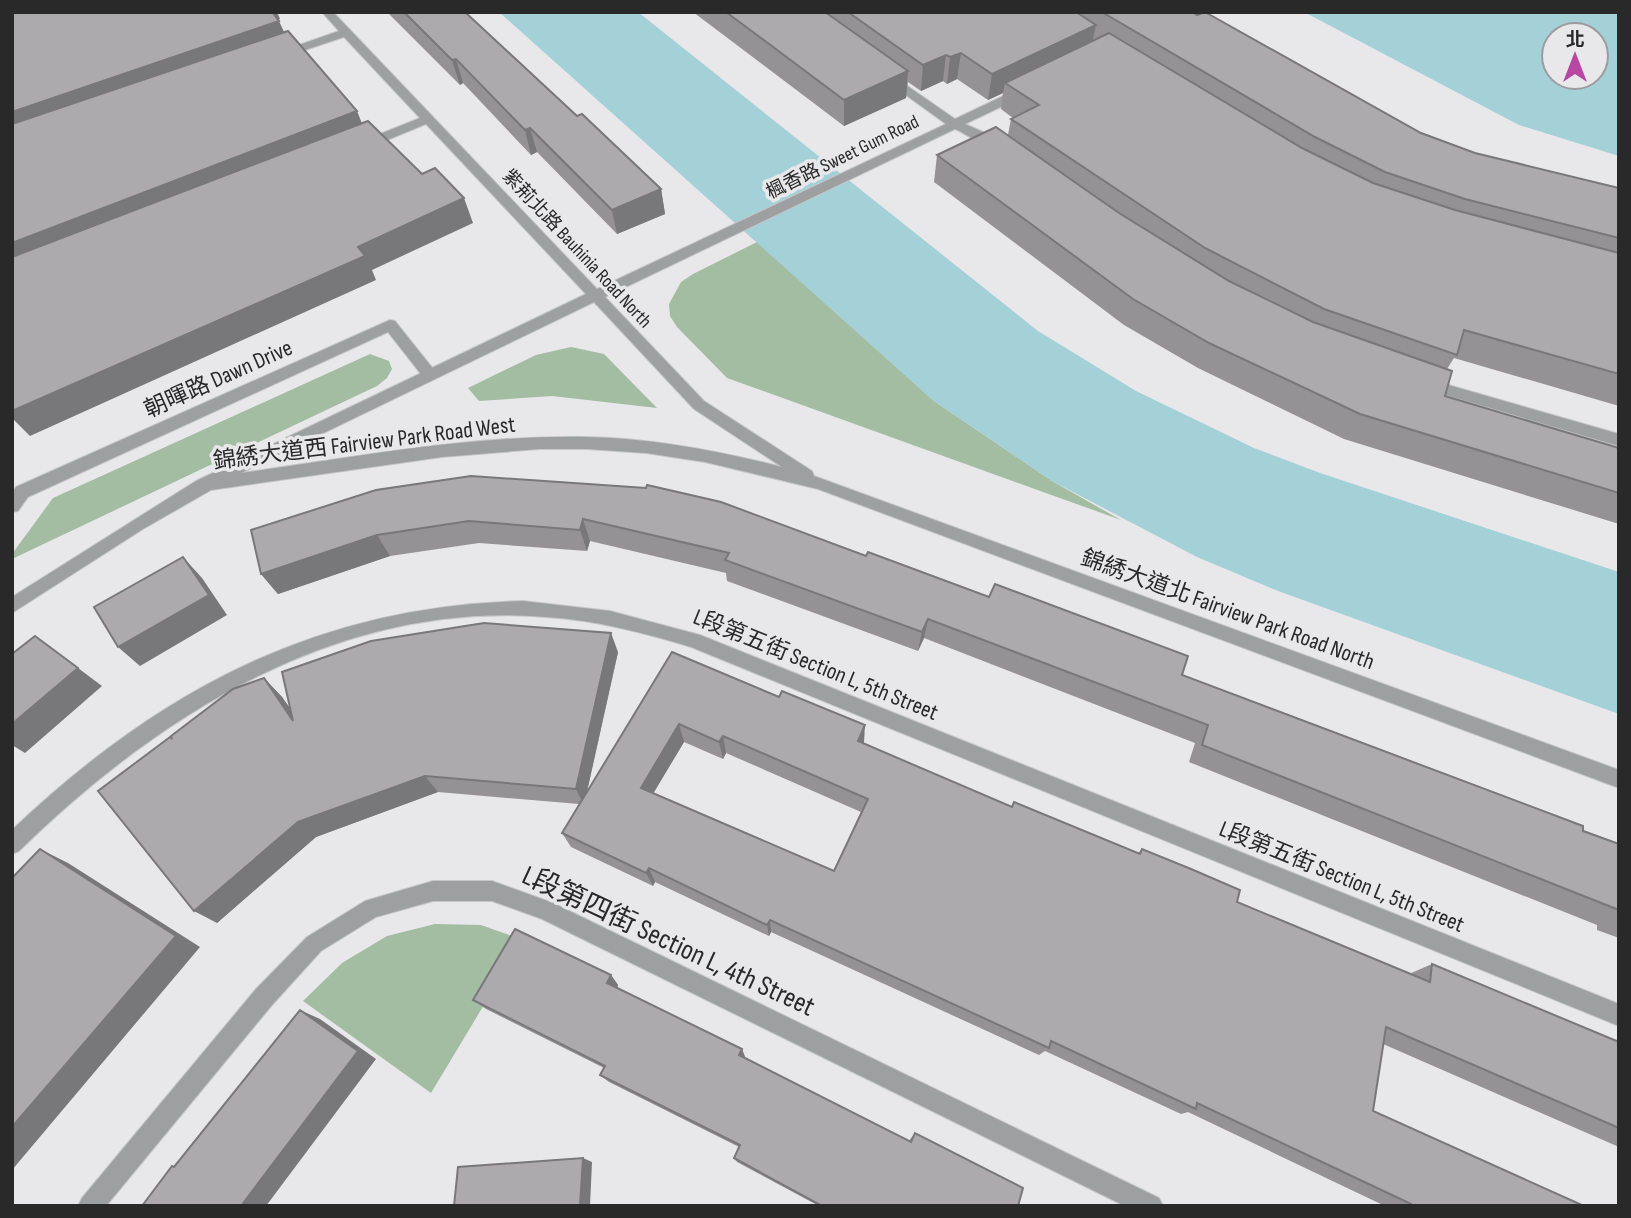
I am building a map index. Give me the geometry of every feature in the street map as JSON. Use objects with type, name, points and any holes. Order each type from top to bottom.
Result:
[{"type":"street","name":"紫荊北路 Bauhinia Road North","points":[[327,12],[699,405],[821,484]]},
{"type":"street","points":[[269,59],[346,32]]},
{"type":"street","points":[[876,68],[954,124],[979,135],[1011,158]]},
{"type":"street","name":"楓香路 Sweet Gum Road","points":[[597,295],[1029,88]]},
{"type":"street","points":[[353,149],[429,119]]},
{"type":"street","name":"錦綉大道西 Fairview Park Road West","points":[[12,606],[69,566],[202,485],[597,295]]},
{"type":"street","name":"朝暉路 Dawn Drive","points":[[12,506],[22,492],[390,325],[429,374]]},
{"type":"street","points":[[1415,380],[1619,440]]},
{"type":"street","name":"錦綉大道西 Fairview Park Road West","points":[[202,485],[467,448],[575,443],[647,447],[706,455],[821,484]]},
{"type":"street","name":"錦綉大道北 Fairview Park Road North","points":[[821,484],[1619,779]]},
{"type":"street","name":"L段第五街 Section L, 5th Street","points":[[12,844],[64,794],[154,725],[246,672],[339,635],[432,614],[523,608],[610,617],[694,640],[1619,1015]]},
{"type":"street","name":"L段第四街 Section L, 4th Street","points":[[90,1206],[264,997],[314,944],[372,908],[433,891],[492,891],[546,910],[1150,1206]]},
{"type":"green space","points":[[757,242],[934,401],[1052,481],[1121,520],[727,378],[677,327],[670,316],[669,304],[681,282]]},
{"type":"green space","points":[[571,347],[604,354],[657,408],[552,396],[479,401],[468,388],[536,355]]},
{"type":"green space","points":[[370,354],[389,361],[392,369],[387,378],[377,386],[12,559],[12,554],[53,498]]},
{"type":"green space","points":[[435,924],[481,925],[523,940],[431,1093],[303,1001],[342,963],[387,936]]},
{"type":"water","points":[[499,12],[638,12],[1038,331],[1136,391],[1254,448],[1320,473],[1619,572],[1619,714],[1278,591],[1197,557],[1052,481],[934,401]]},
{"type":"water","points":[[1304,12],[1619,12],[1619,156],[1519,125]]},
{"type":"building","points":[[12,12],[272,12],[279,21],[12,112]]},
{"type":"building","points":[[404,12],[465,12],[577,116],[582,114],[661,189],[612,210],[530,128],[525,130],[456,59],[452,60]]},
{"type":"building","points":[[726,12],[825,12],[908,71],[844,100]]},
{"type":"building","points":[[848,12],[1076,12],[1096,25],[992,74],[961,53],[950,57],[946,55],[923,65]]},
{"type":"building","points":[[1102,12],[1193,12],[1197,15],[1205,12],[1421,133],[1475,153],[1619,188],[1619,238],[1465,199],[1385,172],[1315,137]]},
{"type":"building","points":[[288,31],[357,111],[12,243],[12,124]]},
{"type":"building","points":[[1109,33],[1302,148],[1373,183],[1455,210],[1619,253],[1619,374],[1464,330],[1457,355],[1324,309],[1205,248],[1011,119],[1039,105],[1005,83]]},
{"type":"building","points":[[368,121],[422,174],[435,168],[464,198],[358,247],[365,256],[12,411],[12,257]]},
{"type":"building","points":[[996,127],[1119,213],[1229,281],[1313,322],[1452,371],[1445,396],[1619,448],[1619,493],[1360,414],[1209,343],[1133,299],[937,155]]},
{"type":"building","points":[[471,476],[646,488],[647,485],[721,502],[866,556],[868,552],[989,597],[995,584],[1188,656],[1182,675],[1583,826],[1583,831],[1619,844],[1619,910],[1202,745],[1208,725],[928,619],[922,632],[725,560],[729,553],[583,519],[580,530],[469,521],[377,535],[261,574],[251,530],[376,490]]},
{"type":"building","points":[[183,557],[209,595],[118,647],[94,607]]},
{"type":"building","points":[[484,623],[611,633],[576,789],[425,776],[298,822],[194,911],[98,791],[170,737],[172,739],[171,736],[233,689],[264,678],[293,721],[282,672],[371,641]]},
{"type":"building","points":[[35,636],[78,668],[12,724],[12,654]]},
{"type":"building","points":[[672,652],[779,697],[782,691],[865,725],[858,741],[1012,807],[1014,802],[1140,854],[1142,849],[1191,869],[1240,890],[1237,902],[1430,982],[1432,964],[1619,1042],[1619,1128],[1386,1027],[1373,1111],[1584,1206],[1411,1206],[1197,1103],[1196,1109],[1051,1041],[1049,1048],[770,920],[767,925],[649,868],[646,873],[562,833]],"holes":[[[679,724],[719,742],[723,736],[868,799],[834,871],[641,788]]]},
{"type":"building","points":[[40,849],[176,936],[12,1127],[12,878]]},
{"type":"building","points":[[515,929],[611,975],[607,983],[742,1049],[739,1055],[911,1142],[915,1133],[1023,1188],[1018,1206],[822,1206],[734,1158],[740,1145],[600,1075],[605,1066],[473,1000]]},
{"type":"building","points":[[300,1010],[358,1051],[241,1206],[142,1206],[172,1166],[174,1167]]},
{"type":"building","points":[[583,1158],[580,1206],[454,1206],[458,1167]]}]
